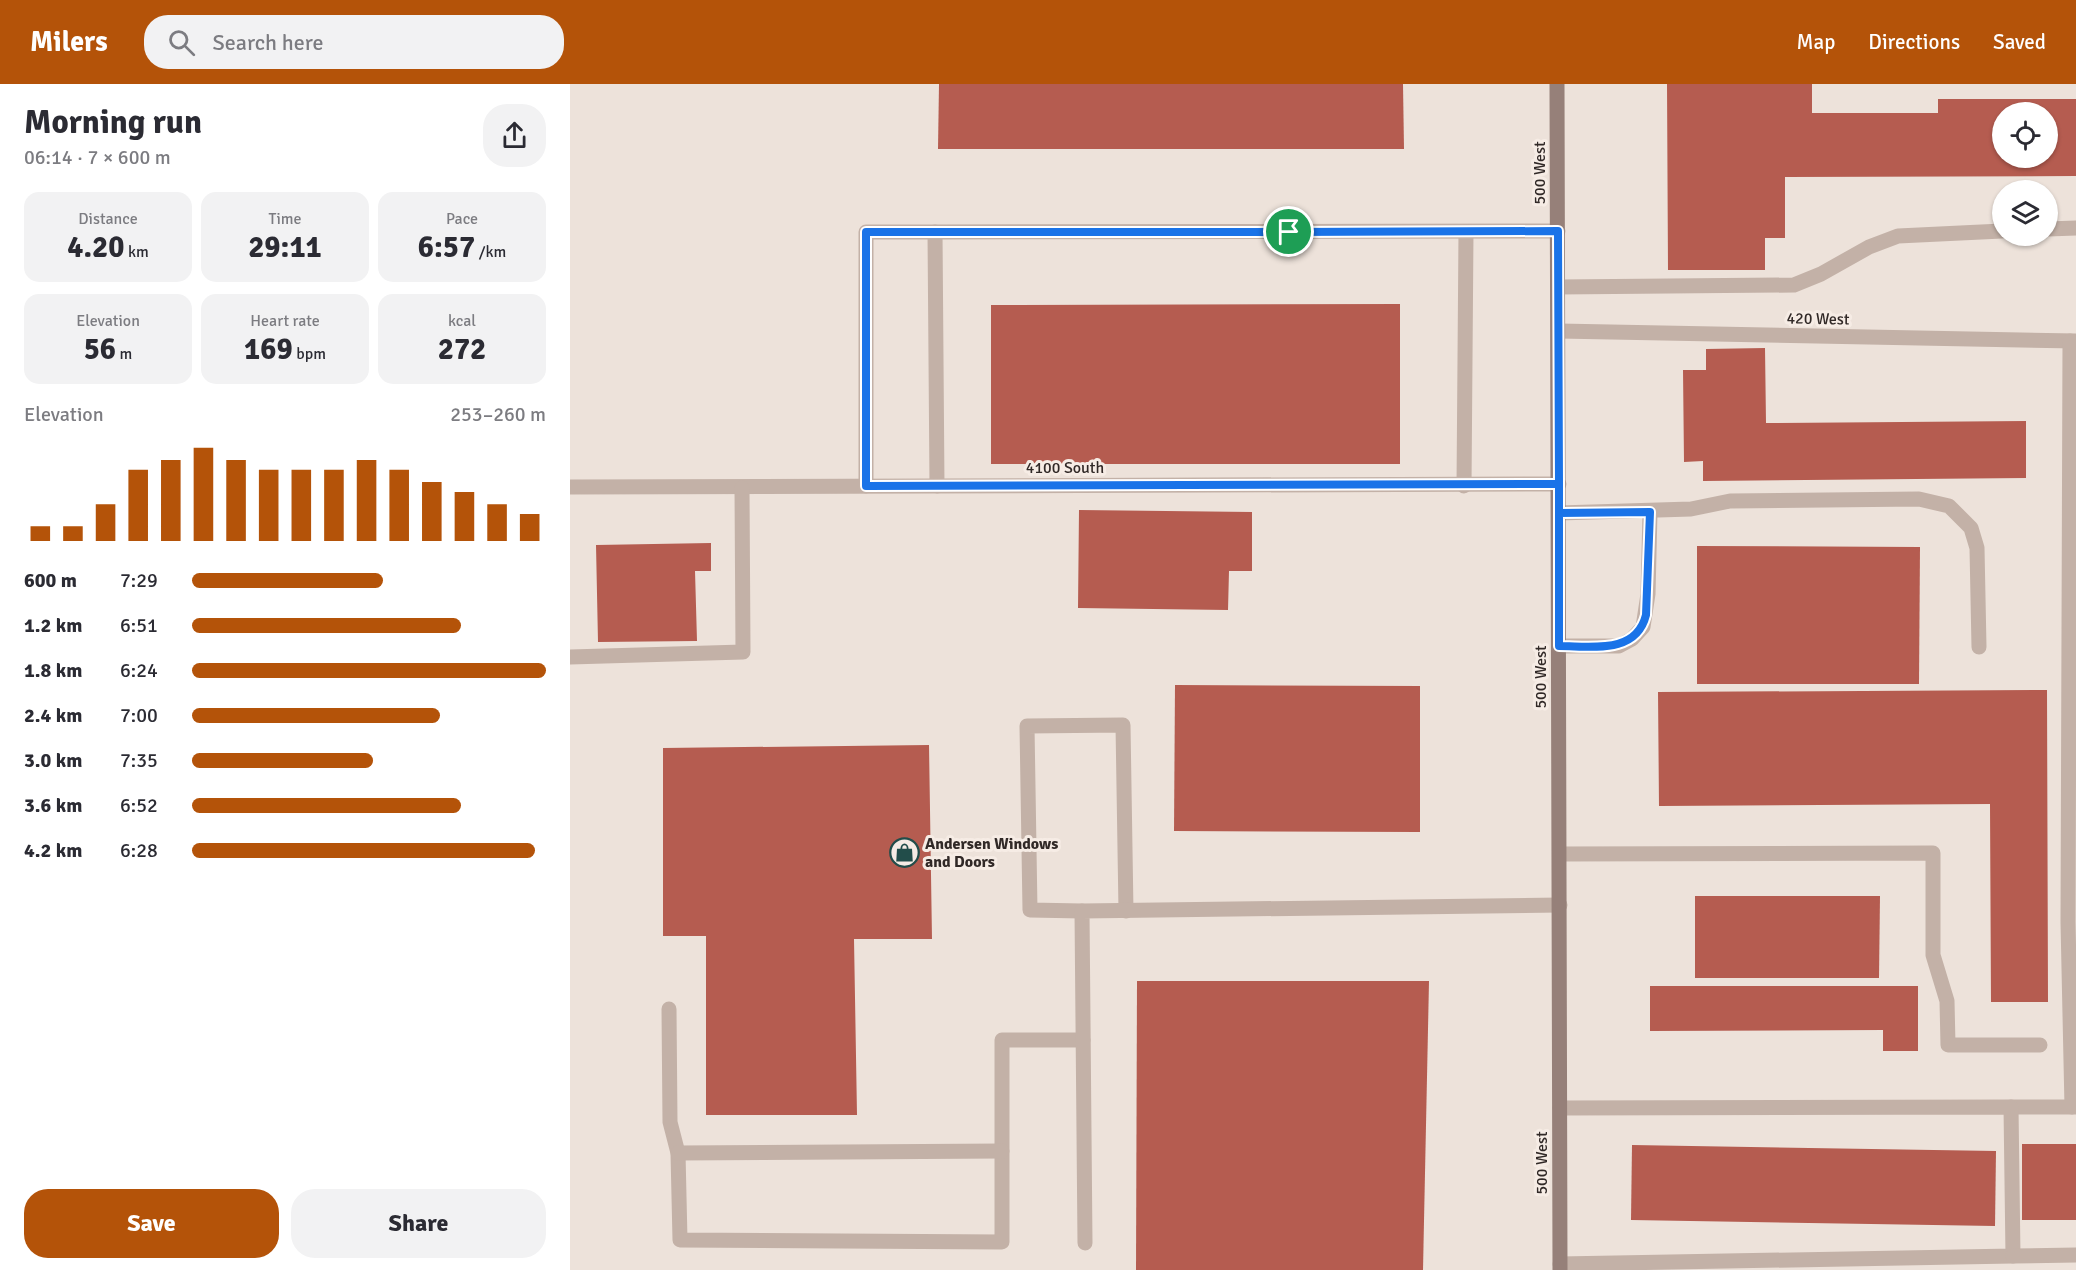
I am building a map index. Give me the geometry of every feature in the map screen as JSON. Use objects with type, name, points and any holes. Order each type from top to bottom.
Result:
[{"type":"main road","name":"500 West","points":[[1557,84],[1560,1267]]},
{"type":"lane","points":[[2058,229],[2076,228]]},
{"type":"lane","points":[[866,486],[866,232],[1558,231]]},
{"type":"lane","points":[[1558,287],[1794,285],[1898,236],[1992,231]]},
{"type":"lane","points":[[934,232],[937,486]]},
{"type":"lane","points":[[1464,486],[1466,232]]},
{"type":"lane","name":"420 West","points":[[1559,331],[2073,341]]},
{"type":"lane","points":[[1560,1108],[2074,1107],[2068,922],[2073,341]]},
{"type":"lane","name":"4100 South","points":[[570,487],[1559,484]]},
{"type":"lane","points":[[570,657],[743,652],[742,488]]},
{"type":"lane","points":[[1559,513],[1650,512],[1691,509],[1730,501],[1918,499],[1949,506],[1971,528],[1977,548],[1979,647]]},
{"type":"lane","points":[[1559,646],[1619,646],[1632,639],[1643,627],[1648,594],[1650,512]]},
{"type":"lane","points":[[1126,911],[1123,725],[1027,726],[1030,910],[1126,911],[1560,905]]},
{"type":"lane","points":[[1560,854],[1933,853],[1933,955],[1947,1001],[1948,1046],[2040,1045]]},
{"type":"lane","points":[[1082,911],[1085,1243]]},
{"type":"lane","points":[[669,1009],[670,1122],[678,1153],[680,1240],[1002,1242],[1002,1040],[1083,1040]]},
{"type":"lane","points":[[2011,1107],[2013,1256]]},
{"type":"lane","points":[[678,1153],[1002,1150]]},
{"type":"lane","points":[[1560,1267],[1939,1263],[2013,1256],[2076,1255]]},
{"type":"building","points":[[939,84],[1403,84],[1404,149],[938,149]]},
{"type":"building","points":[[1667,84],[1812,84],[1812,113],[1938,113],[1938,99],[2076,99],[2076,176],[1785,177],[1785,238],[1765,238],[1765,270],[1668,270]]},
{"type":"building","points":[[1400,304],[1400,464],[991,464],[991,305]]},
{"type":"building","points":[[1765,348],[1766,423],[2026,421],[2026,478],[1703,481],[1703,461],[1684,462],[1683,370],[1706,370],[1706,349]]},
{"type":"building","points":[[1079,510],[1252,512],[1252,571],[1229,571],[1228,610],[1078,608]]},
{"type":"building","points":[[711,543],[711,571],[695,571],[697,641],[598,642],[596,545]]},
{"type":"building","points":[[1697,546],[1920,547],[1919,684],[1697,684]]},
{"type":"building","points":[[1175,685],[1420,686],[1420,832],[1174,831]]},
{"type":"building","points":[[2047,690],[2048,1002],[1991,1002],[1990,804],[1659,806],[1658,692]]},
{"type":"building","points":[[929,745],[932,939],[854,939],[857,1115],[706,1115],[706,936],[663,936],[663,748]]},
{"type":"building","points":[[1695,896],[1880,896],[1879,978],[1695,978]]},
{"type":"building","points":[[1137,981],[1429,981],[1423,1270],[1136,1270]]},
{"type":"building","points":[[1650,986],[1918,986],[1918,1051],[1883,1051],[1883,1030],[1650,1031]]},
{"type":"building","points":[[2022,1144],[2076,1144],[2076,1220],[2022,1220]]},
{"type":"building","points":[[1632,1145],[1996,1151],[1995,1226],[1631,1220]]},
{"type":"place","name":"Andersen Windows and Doors","points":[[904,853]]},
{"type":"route","points":[[1289,232],[866,232],[866,486],[1559,484],[1559,646],[1619,646],[1632,639],[1643,627],[1646,615],[1650,512],[1559,513],[1559,484],[1558,231],[1289,232]]}]
